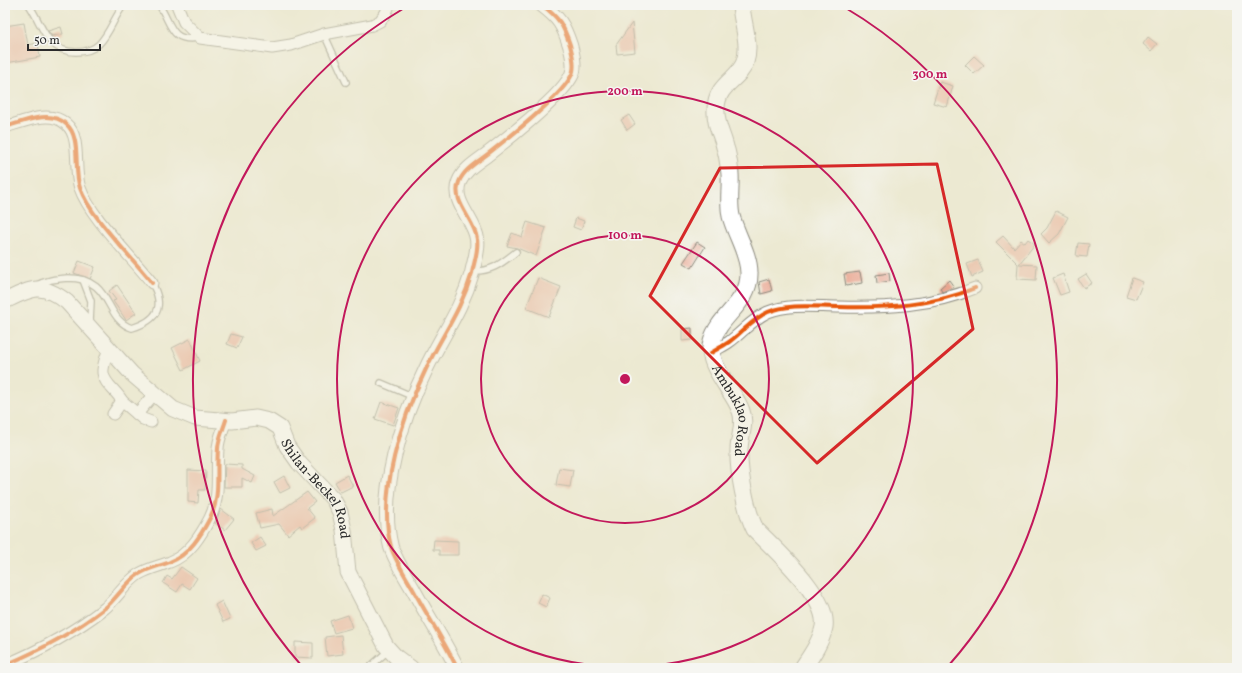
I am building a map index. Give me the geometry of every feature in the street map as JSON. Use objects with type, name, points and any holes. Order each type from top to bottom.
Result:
[{"type":"main road","name":"Ambuklao Road","points":[[741,5],[746,45],[745,62],[727,82],[718,96],[716,120],[725,146],[730,174],[731,215],[748,262],[749,274],[748,285],[743,298],[717,329],[712,341],[711,353],[721,376],[741,410],[743,420],[739,450],[746,508],[750,521],[755,529],[815,595],[823,609],[824,627],[817,646],[803,668]]},
{"type":"main road","name":"Shilan-Beckel Road","points":[[5,301],[24,292],[39,288],[55,292],[67,302],[154,394],[173,409],[195,418],[226,420],[256,418],[269,421],[280,428],[287,446],[299,463],[333,499],[340,512],[344,530],[348,572],[389,650],[411,668]]},
{"type":"street","points":[[177,5],[184,22],[200,38],[272,48],[292,45],[324,34],[372,25],[383,17],[389,5]]},
{"type":"street","points":[[457,668],[447,647],[403,572],[392,548],[387,519],[387,492],[396,453],[414,397],[426,369],[459,311],[476,256],[477,239],[461,205],[457,192],[459,183],[464,174],[475,164],[515,134],[557,94],[569,81],[573,70],[573,57],[564,26],[553,13],[542,5]]},
{"type":"street","points":[[5,127],[40,118],[52,117],[60,120],[71,129],[75,146],[77,180],[81,191],[103,224],[152,283]]},
{"type":"street","points":[[711,353],[729,342],[750,323],[768,312],[787,307],[873,307],[932,302],[959,295],[975,288]]},
{"type":"street","points":[[109,348],[102,372],[106,381],[118,393],[122,402],[137,414],[151,422]]},
{"type":"street","points":[[137,414],[154,394]]},
{"type":"street","points":[[112,414],[122,402]]},
{"type":"street","points":[[5,664],[29,655],[61,639],[105,607],[140,574],[176,559],[191,548],[205,528],[215,504],[218,489],[218,448],[226,420]]},
{"type":"lane","points":[[29,5],[46,38],[51,44],[72,52],[86,52],[98,45],[124,5]]},
{"type":"lane","points":[[160,5],[172,29],[179,37],[188,40],[200,38]]},
{"type":"lane","points":[[324,34],[346,82]]},
{"type":"lane","points":[[472,271],[482,272],[493,269],[516,252]]},
{"type":"lane","points":[[24,292],[41,282],[57,279],[83,280],[99,288],[122,323],[132,328],[152,319],[157,311],[159,304],[158,296],[152,283]]},
{"type":"lane","points":[[83,280],[91,300],[90,328]]},
{"type":"lane","points":[[381,383],[414,397]]},
{"type":"lane","points":[[371,666],[389,650]]},
{"type":"highlighted area","points":[[937,164],[973,329],[817,463],[650,296],[720,168]]},
{"type":"building","points":[[24,23],[28,45],[38,43],[40,57],[6,63],[5,26]]},
{"type":"building","points":[[632,23],[635,52],[617,54],[616,45]]},
{"type":"building","points":[[61,27],[63,34],[52,36],[48,31]]},
{"type":"building","points":[[1148,37],[1157,44],[1151,51],[1143,44]]},
{"type":"building","points":[[974,56],[984,65],[974,74],[965,65]]},
{"type":"building","points":[[940,82],[953,86],[947,107],[933,103]]},
{"type":"building","points":[[629,115],[635,124],[627,130],[621,120]]},
{"type":"building","points":[[1056,211],[1068,217],[1059,234],[1049,243],[1041,234],[1047,228]]},
{"type":"building","points":[[576,218],[584,221],[581,230],[573,227]]},
{"type":"building","points":[[527,222],[546,228],[536,256],[517,248],[507,246],[512,233],[522,237]]},
{"type":"building","points":[[1003,236],[1014,248],[1021,240],[1025,243],[1028,239],[1035,244],[1019,264],[1037,265],[1036,280],[1017,279],[1018,264],[996,242]]},
{"type":"building","points":[[697,242],[705,247],[692,268],[683,263]]},
{"type":"building","points":[[1078,243],[1089,244],[1087,257],[1076,256]]},
{"type":"building","points":[[978,260],[983,272],[972,277],[967,264]]},
{"type":"building","points":[[79,261],[95,267],[90,279],[74,273]]},
{"type":"building","points":[[860,272],[862,283],[846,286],[844,274]]},
{"type":"building","points":[[889,273],[890,281],[877,283],[876,275]]},
{"type":"building","points":[[1063,274],[1069,292],[1060,295],[1053,278]]},
{"type":"building","points":[[1086,274],[1092,283],[1084,288],[1078,279]]},
{"type":"building","points":[[538,278],[561,287],[549,317],[526,308]]},
{"type":"building","points":[[1132,278],[1143,282],[1136,299],[1126,296]]},
{"type":"building","points":[[769,279],[772,291],[761,294],[759,282]]},
{"type":"building","points":[[949,280],[954,287],[942,292],[940,288]]},
{"type":"building","points":[[117,285],[136,313],[126,320],[113,301],[116,300],[109,291]]},
{"type":"building","points":[[692,328],[692,340],[682,341],[682,329]]},
{"type":"building","points":[[231,334],[242,337],[237,348],[227,344]]},
{"type":"building","points":[[190,339],[200,361],[183,370],[172,348]]},
{"type":"building","points":[[381,402],[399,408],[393,425],[375,419]]},
{"type":"building","points":[[225,464],[242,465],[242,469],[255,476],[252,483],[242,478],[242,487],[224,487]]},
{"type":"building","points":[[559,468],[573,470],[570,487],[556,485]]},
{"type":"building","points":[[188,470],[206,471],[205,490],[199,490],[198,503],[188,502]]},
{"type":"building","points":[[347,475],[353,486],[341,492],[335,482]]},
{"type":"building","points":[[284,476],[290,488],[280,493],[274,482]]},
{"type":"building","points":[[307,492],[315,502],[307,508],[315,518],[302,528],[300,525],[288,535],[279,524],[260,528],[256,513],[272,509],[273,516]]},
{"type":"building","points":[[221,509],[234,519],[225,530],[215,523]]},
{"type":"building","points":[[260,537],[266,546],[256,551],[251,543]]},
{"type":"building","points":[[434,540],[458,541],[458,555],[439,555],[439,550],[433,550]]},
{"type":"building","points":[[181,567],[197,578],[190,589],[182,584],[177,592],[163,583],[167,576],[172,579]]},
{"type":"building","points":[[542,594],[550,598],[546,607],[538,603]]},
{"type":"building","points":[[222,601],[230,619],[223,622],[215,605]]},
{"type":"building","points":[[348,615],[352,628],[334,633],[330,621]]},
{"type":"building","points":[[341,635],[343,654],[327,656],[325,637]]},
{"type":"building","points":[[295,642],[313,643],[313,658],[295,657]]},
{"type":"cycle path","points":[[457,668],[401,569],[391,547],[387,503],[394,456],[408,410],[426,369],[468,287],[476,256],[477,239],[475,232],[458,197],[457,189],[461,177],[476,162],[498,146],[549,102],[569,80],[573,71],[574,64],[572,54],[565,32],[560,22],[542,5]]},
{"type":"cycle path","points":[[5,127],[44,117],[52,117],[66,124],[74,137],[76,145],[78,180],[85,199],[112,237],[152,283]]},
{"type":"cycle path","points":[[711,353],[729,342],[757,318],[776,309],[794,306],[874,307],[909,305],[943,299],[975,288]]},
{"type":"cycle path","points":[[5,665],[44,647],[69,633],[105,608],[134,577],[147,570],[177,559],[194,544],[210,518],[216,501],[218,446],[226,420]]}]
